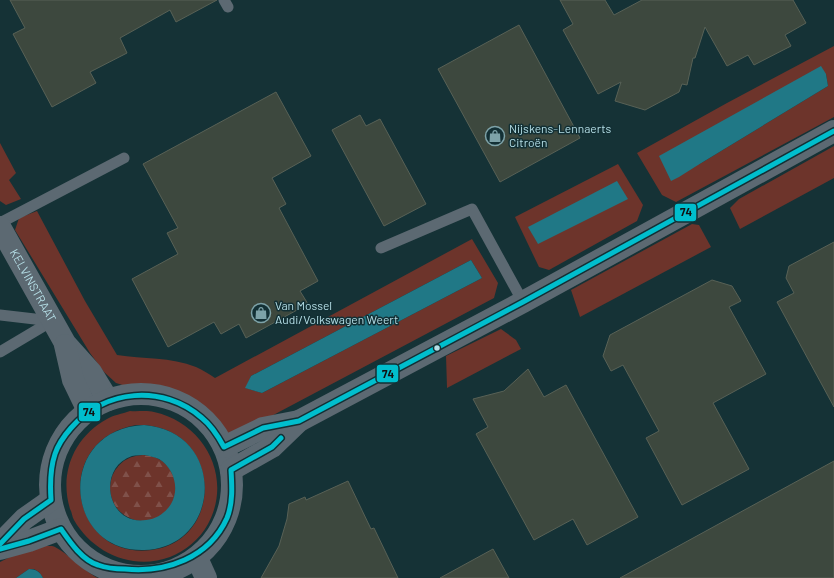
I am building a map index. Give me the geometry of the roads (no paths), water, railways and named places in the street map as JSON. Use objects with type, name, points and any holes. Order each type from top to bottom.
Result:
[{"type":"street","points":[[231,470],[272,447],[299,421],[523,302],[834,131]]},
{"type":"street","name":"KELVINSTRAAT","points":[[0,227],[65,343],[91,372],[108,400]]},
{"type":"street","name":"KELVINSTRAAT","points":[[65,343],[73,380],[88,411]]},
{"type":"street","points":[[135,394],[162,397],[188,407],[209,424],[224,447],[231,470],[232,495],[226,518],[215,540],[197,558],[176,574],[148,576],[122,575],[97,566],[76,550],[61,529],[54,515],[51,500],[50,475],[57,450],[69,428],[88,411],[108,400],[135,394]]},
{"type":"street","points":[[224,447],[262,428],[299,421]]},
{"type":"street","points":[[0,544],[24,519],[51,500]]},
{"type":"street","points":[[0,549],[29,541],[61,529]]},
{"type":"street","points":[[197,558],[206,578]]},
{"type":"lane","points":[[0,223],[124,158]]},
{"type":"lane","points":[[381,248],[472,209],[523,302]]},
{"type":"lane","points":[[0,315],[52,321]]},
{"type":"lane","points":[[0,352],[52,321]]},
{"type":"water","points":[[821,66],[826,74],[828,86],[671,181],[659,156]]},
{"type":"water","points":[[617,181],[628,199],[538,244],[528,227]]},
{"type":"water","points":[[471,260],[482,278],[262,393],[245,388],[251,376]]},
{"type":"water","points":[[144,425],[171,432],[190,447],[201,467],[205,489],[200,511],[189,531],[170,544],[144,550],[117,545],[97,532],[85,512],[80,490],[84,467],[95,446],[115,432]],"holes":[[[147,455],[159,459],[172,473],[175,486],[174,498],[171,504],[160,515],[146,520],[133,519],[122,514],[115,506],[111,495],[110,483],[114,472],[121,462],[132,456]]]},
{"type":"water","points":[[29,569],[38,571],[43,578],[16,578]]},
{"type":"place","name":"Nijskens-Lennaerts Citroën","points":[[495,136]]},
{"type":"place","name":"Van Mossel Audi/Volkswagen Weert","points":[[261,313]]}]
